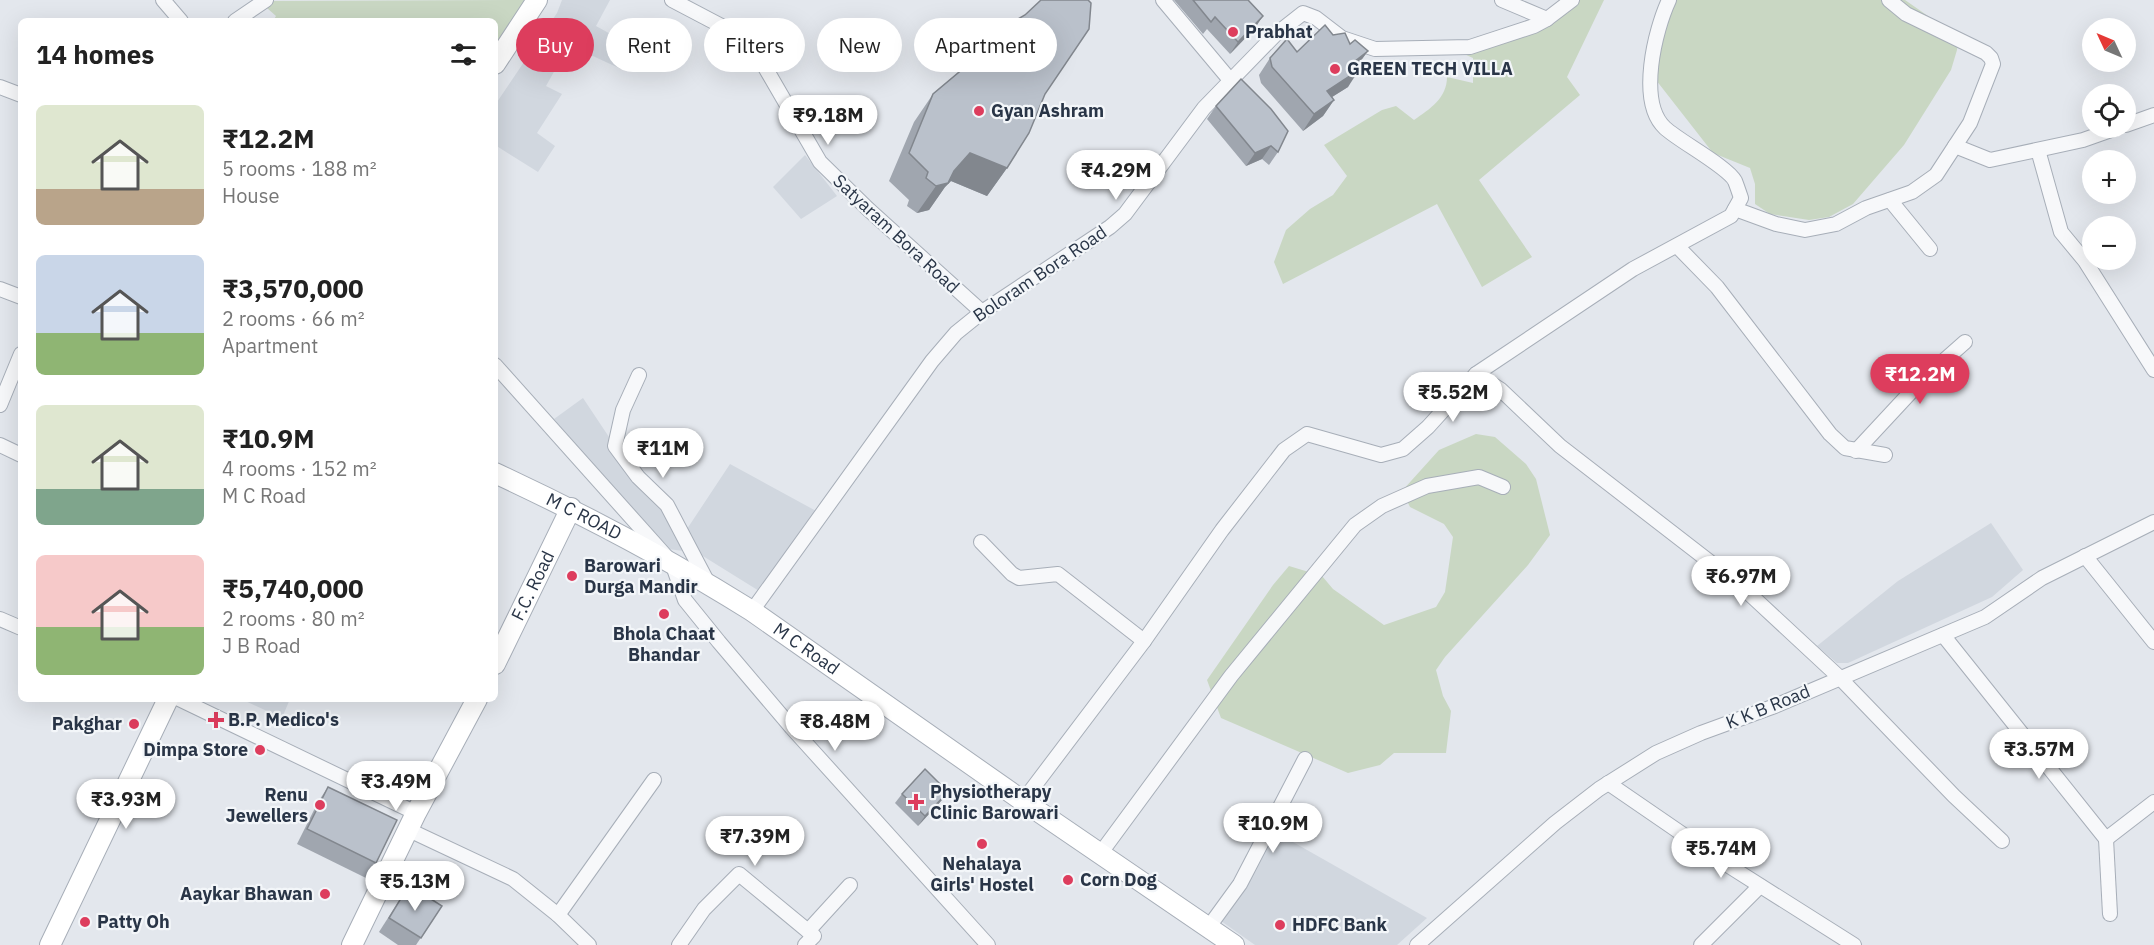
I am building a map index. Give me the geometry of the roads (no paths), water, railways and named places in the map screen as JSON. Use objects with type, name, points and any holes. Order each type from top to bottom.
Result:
[{"type":"street","points":[[163,0],[178,18]]},
{"type":"street","points":[[239,18],[266,0]]},
{"type":"street","points":[[498,59],[537,0]]},
{"type":"street","name":"Satyaram Bora Road","points":[[672,0],[731,31],[755,50],[820,162],[860,202],[982,312]]},
{"type":"street","points":[[1163,0],[1230,80]]},
{"type":"street","points":[[1502,0],[1547,19]]},
{"type":"street","name":"Boloram Bora Road","points":[[752,611],[932,361],[956,333],[982,312],[1110,227],[1125,214],[1204,108],[1275,34],[1303,14],[1317,18],[1342,38],[1376,49],[1470,47],[1534,26],[1572,0]]},
{"type":"street","points":[[1023,801],[1144,641],[1222,530],[1284,450],[1307,434],[1381,455],[1403,449],[1428,427],[1476,374],[1633,269],[1731,216],[1741,198],[1734,178],[1663,127],[1652,104],[1651,61],[1669,0]]},
{"type":"street","points":[[1735,208],[1776,224],[1805,230],[1836,224],[1866,208],[1912,192],[1936,175],[1970,123],[1993,64],[1991,58],[1926,22],[1906,14],[1889,0]]},
{"type":"street","points":[[0,87],[18,94]]},
{"type":"street","points":[[2136,122],[2154,116]]},
{"type":"street","points":[[1955,146],[1990,160],[2089,138]]},
{"type":"street","points":[[2037,150],[2061,232],[2085,261],[2154,370]]},
{"type":"street","points":[[1890,200],[1930,249]]},
{"type":"street","points":[[1677,246],[1717,287],[1830,434],[1845,448],[1885,455]]},
{"type":"street","points":[[0,289],[18,296]]},
{"type":"street","points":[[1857,451],[1922,380],[1965,342]]},
{"type":"street","points":[[0,405],[18,361]]},
{"type":"street","points":[[498,368],[672,563],[685,600],[792,728],[988,945]]},
{"type":"street","points":[[1476,374],[1501,390],[1560,446],[1741,586],[1839,677],[1954,796],[2002,841]]},
{"type":"street","points":[[639,375],[623,410],[615,446],[638,477],[667,505],[708,583]]},
{"type":"street","points":[[0,445],[18,454]]},
{"type":"street","name":"M C ROAD","points":[[498,474],[571,508],[672,563]]},
{"type":"street","points":[[1100,854],[1231,676],[1355,525],[1383,506],[1427,486],[1479,477],[1503,487]]},
{"type":"street","name":"F.C. Road","points":[[498,658],[571,508]]},
{"type":"street","name":"K K B Road","points":[[1417,945],[1555,823],[1608,783],[1656,753],[1701,733],[1775,706],[1984,617],[2042,578],[2154,522]]},
{"type":"street","points":[[981,542],[1018,578],[1058,574],[1144,641]]},
{"type":"street","points":[[2085,556],[2154,642]]},
{"type":"street","name":"M C Road","points":[[672,563],[752,611],[1023,801],[1234,945]]},
{"type":"street","points":[[0,619],[18,627]]},
{"type":"street","points":[[1943,634],[2106,839],[2110,914]]},
{"type":"street","points":[[50,945],[167,702]]},
{"type":"street","points":[[185,702],[413,822],[513,879],[558,915],[589,945]]},
{"type":"street","points":[[352,945],[475,702]]},
{"type":"street","points":[[1208,928],[1240,884],[1305,759]]},
{"type":"street","points":[[558,915],[654,780]]},
{"type":"street","points":[[1608,783],[1760,886],[1854,945]]},
{"type":"street","points":[[2106,839],[2154,802]]},
{"type":"street","points":[[679,945],[704,909],[739,874],[806,938],[850,885]]},
{"type":"street","points":[[1701,945],[1760,886]]},
{"type":"place","name":"Prabhat","points":[[1233,32]]},
{"type":"place","name":"GREEN TECH VILLA","points":[[1335,69]]},
{"type":"place","name":"Gyan Ashram","points":[[979,111]]},
{"type":"place","name":"Barowari Durga Mandir","points":[[572,576]]},
{"type":"place","name":"Bhola Chaat Bhandar","points":[[664,614]]},
{"type":"place","name":"B.P. Medico's","points":[[216,720]]},
{"type":"place","name":"Pakghar","points":[[134,724]]},
{"type":"place","name":"Dimpa Store","points":[[260,750]]},
{"type":"place","name":"Physiotherapy Clinic Barowari","points":[[916,802]]},
{"type":"place","name":"Renu Jewellers","points":[[320,805]]},
{"type":"place","name":"Nehalaya Girls' Hostel","points":[[982,844]]},
{"type":"place","name":"Corn Dog","points":[[1068,880]]},
{"type":"place","name":"Aaykar Bhawan","points":[[325,894]]},
{"type":"place","name":"Patty Oh","points":[[85,922]]},
{"type":"place","name":"HDFC Bank","points":[[1280,925]]}]
